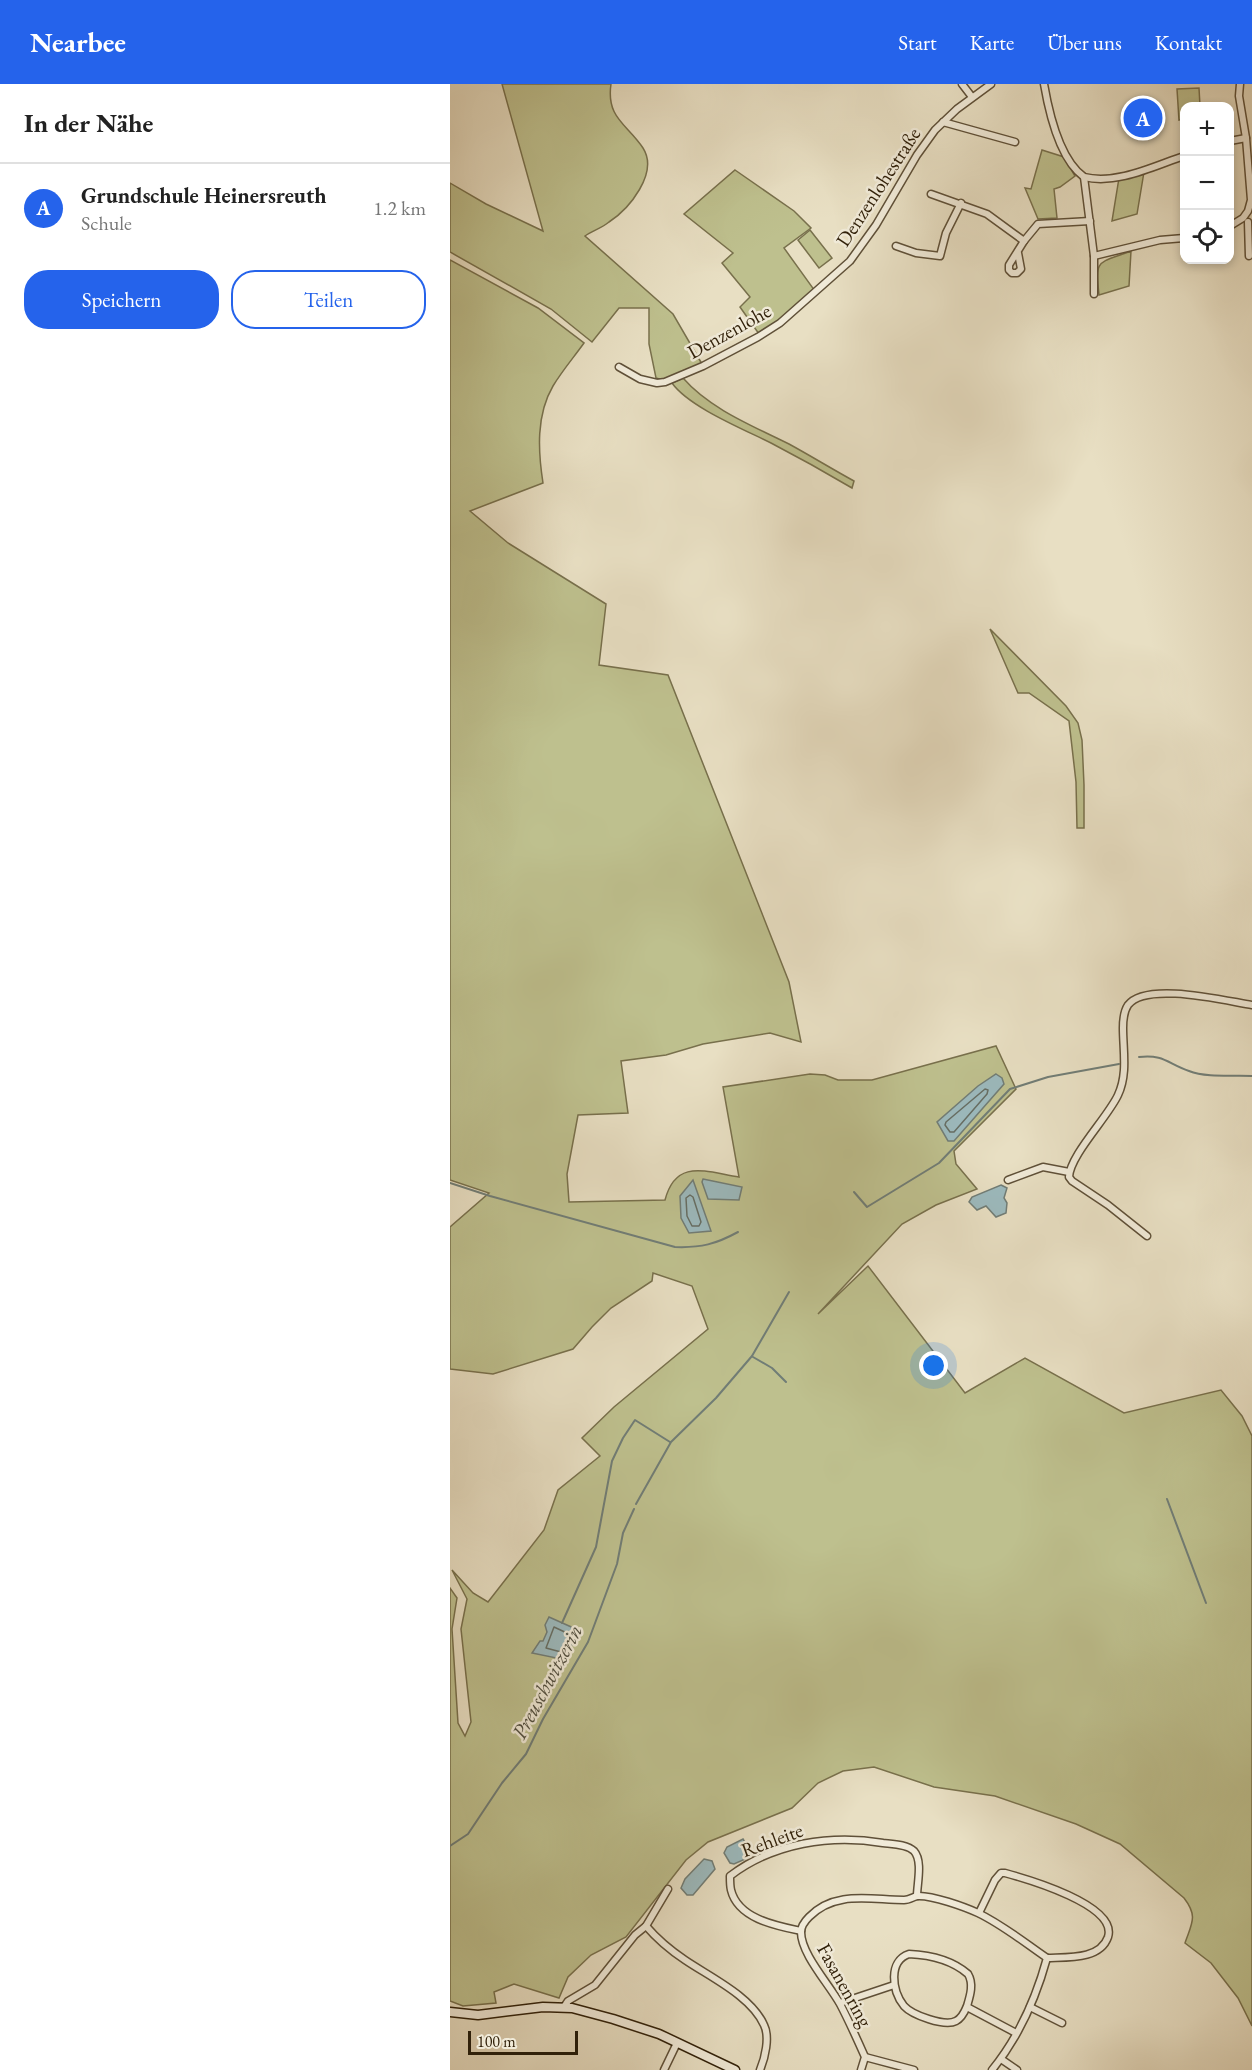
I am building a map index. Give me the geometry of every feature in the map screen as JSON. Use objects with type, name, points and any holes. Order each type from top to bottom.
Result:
[{"type":"street","points":[[962,84],[972,97]]},
{"type":"street","name":"Denzenlohestraße","points":[[842,270],[876,225],[925,142],[943,122],[991,84]]},
{"type":"street","points":[[1044,84],[1050,114],[1059,141],[1074,166],[1084,177],[1094,256],[1094,294]]},
{"type":"street","points":[[1240,84],[1251,200],[1248,211],[1249,256]]},
{"type":"street","name":"Denzenlohestraße","points":[[943,122],[1015,142]]},
{"type":"street","points":[[1234,140],[1246,138]]},
{"type":"street","points":[[1084,177],[1106,178],[1129,174],[1180,158]]},
{"type":"street","points":[[931,194],[987,214],[1024,241]]},
{"type":"street","points":[[896,246],[916,253],[940,256],[946,233],[961,204]]},
{"type":"street","points":[[1018,253],[1024,241],[1038,224],[1090,221]]},
{"type":"street","points":[[1094,256],[1160,240],[1180,238]]},
{"type":"street","name":"Denzenlohe","points":[[620,368],[640,379],[657,383],[688,373],[780,323],[842,270]]},
{"type":"street","points":[[1147,1236],[1108,1205],[1072,1181],[1069,1172],[1073,1162],[1113,1106],[1122,1086],[1124,1076],[1123,1024],[1126,1007],[1143,996],[1158,993],[1190,995],[1252,1005]]},
{"type":"street","points":[[1008,1180],[1043,1167],[1069,1172]]},
{"type":"street","name":"Rehleite","points":[[801,1931],[759,1919],[746,1912],[736,1902],[731,1891],[730,1876],[757,1860],[807,1842],[839,1839],[867,1840],[904,1846],[913,1850],[918,1857],[917,1896]]},
{"type":"street","points":[[979,1913],[997,1877],[1005,1873],[1075,1898],[1099,1913],[1107,1922],[1109,1929],[1105,1943],[1097,1951],[1083,1955],[1047,1958],[1041,1981],[1030,2007],[992,2070]]},
{"type":"street","points":[[564,2007],[568,2001],[595,1985],[634,1935],[646,1926],[668,1889]]},
{"type":"street","name":"Fasanenring","points":[[861,2070],[865,2057],[840,2004],[804,1947],[801,1931],[805,1921],[817,1909],[836,1900],[861,1897],[907,1900],[917,1896],[946,1901],[979,1913],[1047,1958]]},
{"type":"street","points":[[646,1926],[659,1941],[745,2000],[757,2014],[765,2027],[766,2050],[760,2070]]},
{"type":"street","points":[[909,1954],[935,1957],[953,1964],[968,1974],[972,1986],[967,2007],[955,2022],[941,2022],[911,2011],[904,2006],[894,1984],[896,1968],[901,1957],[909,1954]]},
{"type":"street","points":[[840,2004],[894,1984]]},
{"type":"street","points":[[450,2012],[478,2015],[543,2007],[564,2007],[613,2019],[676,2043],[735,2070]]},
{"type":"street","points":[[967,2007],[1016,2033]]},
{"type":"street","points":[[1030,2007],[1062,2023]]},
{"type":"street","points":[[664,2070],[676,2043]]},
{"type":"street","name":"Fasanenring","points":[[865,2057],[914,2070]]},
{"type":"street","points":[[1000,2059],[1017,2070]]},
{"type":"green space","points":[[502,84],[611,84],[610,96],[615,113],[643,148],[647,158],[647,168],[640,190],[625,208],[606,224],[585,236],[673,314],[702,364],[663,380],[656,378],[649,344],[649,308],[619,308],[592,342],[551,309],[450,252],[450,183],[486,204],[543,231]]},
{"type":"green space","points":[[1199,88],[1200,102],[1180,102],[1179,120],[1177,89]]},
{"type":"green space","points":[[1042,150],[1064,157],[1075,176],[1054,189],[1057,218],[1038,219],[1025,188],[1031,189]]},
{"type":"green space","points":[[735,170],[794,211],[811,228],[784,248],[815,291],[759,334],[740,307],[750,297],[722,263],[733,253],[684,214]]},
{"type":"green space","points":[[1144,172],[1137,214],[1112,221],[1119,178]]},
{"type":"green space","points":[[810,230],[832,258],[819,268],[798,240]]},
{"type":"green space","points":[[1131,251],[1129,286],[1099,295],[1098,268],[1105,261]]},
{"type":"green space","points":[[450,260],[538,308],[584,343],[564,369],[547,397],[541,421],[539,446],[543,483],[470,511],[508,543],[606,604],[599,665],[668,675],[789,982],[801,1042],[770,1033],[703,1044],[666,1055],[621,1061],[628,1113],[578,1115],[567,1174],[569,1202],[665,1200],[670,1187],[677,1178],[694,1171],[739,1177],[723,1087],[810,1074],[825,1075],[838,1080],[872,1080],[996,1046],[1016,1089],[954,1151],[956,1164],[977,1189],[936,1205],[902,1224],[818,1314],[868,1266],[965,1393],[1025,1358],[1124,1413],[1221,1390],[1242,1416],[1252,1436],[1252,2026],[1238,1998],[1211,1963],[1185,1943],[1192,1915],[1184,1898],[1120,1844],[1076,1824],[995,1796],[934,1787],[874,1767],[843,1771],[818,1783],[792,1808],[708,1842],[686,1860],[626,1937],[591,1955],[568,1977],[559,1998],[514,1984],[494,1992],[496,2003],[463,2006],[450,2001],[450,1588],[457,1598],[452,1629],[458,1723],[465,1736],[471,1722],[461,1629],[467,1599],[452,1570],[473,1593],[488,1602],[544,1530],[558,1490],[600,1456],[582,1438],[614,1407],[708,1329],[692,1286],[653,1273],[652,1281],[611,1308],[573,1349],[493,1374],[450,1369],[450,1227],[489,1193],[450,1180]]},
{"type":"green space","points":[[683,378],[719,408],[854,481],[852,488],[771,443],[703,409],[672,383]]},
{"type":"green space","points":[[990,629],[1066,706],[1078,723],[1082,740],[1084,828],[1077,828],[1076,782],[1069,721],[1029,693],[1018,693]]},
{"type":"water","points":[[996,1074],[1002,1078],[1004,1084],[954,1141],[948,1141],[937,1122],[978,1086]]},
{"type":"water","points":[[703,1179],[742,1187],[739,1200],[708,1199]]},
{"type":"water","points":[[693,1180],[711,1231],[689,1233],[681,1218],[680,1196]]},
{"type":"water","points":[[1001,1185],[1007,1188],[1004,1198],[1007,1203],[1006,1213],[996,1217],[986,1206],[977,1210],[969,1202],[972,1197]]},
{"type":"water","points":[[549,1617],[578,1630],[566,1660],[532,1653],[540,1641],[543,1641],[547,1632],[545,1625]]},
{"type":"water","points":[[743,1839],[751,1852],[750,1857],[734,1864],[730,1863],[724,1853],[727,1847]]},
{"type":"water","points":[[704,1859],[712,1861],[715,1869],[693,1895],[687,1895],[681,1888],[685,1879]]},
{"type":"waterway","name":"Preuschwitzerin","points":[[1139,1057],[1160,1058],[1203,1075],[1252,1076]]},
{"type":"waterway","name":"Preuschwitzerin","points":[[854,1192],[867,1207],[939,1163],[1010,1089],[1048,1077],[1119,1064]]},
{"type":"waterway","points":[[450,1183],[675,1247],[708,1244],[723,1240],[738,1232]]},
{"type":"waterway","name":"Preuschwitzerin","points":[[636,1504],[671,1442],[716,1398],[752,1356],[789,1292]]},
{"type":"waterway","points":[[753,1357],[772,1368],[786,1382]]},
{"type":"waterway","points":[[562,1623],[596,1547],[612,1461],[623,1438],[635,1420],[670,1442]]},
{"type":"waterway","points":[[1167,1499],[1206,1603]]},
{"type":"waterway","name":"Preuschwitzerin","points":[[450,1846],[468,1834],[502,1783],[526,1754],[543,1719],[588,1642],[617,1564],[623,1533],[634,1509]]},
{"type":"place","name":"Grundschule Heinersreuth","points":[[1143,118]]}]
